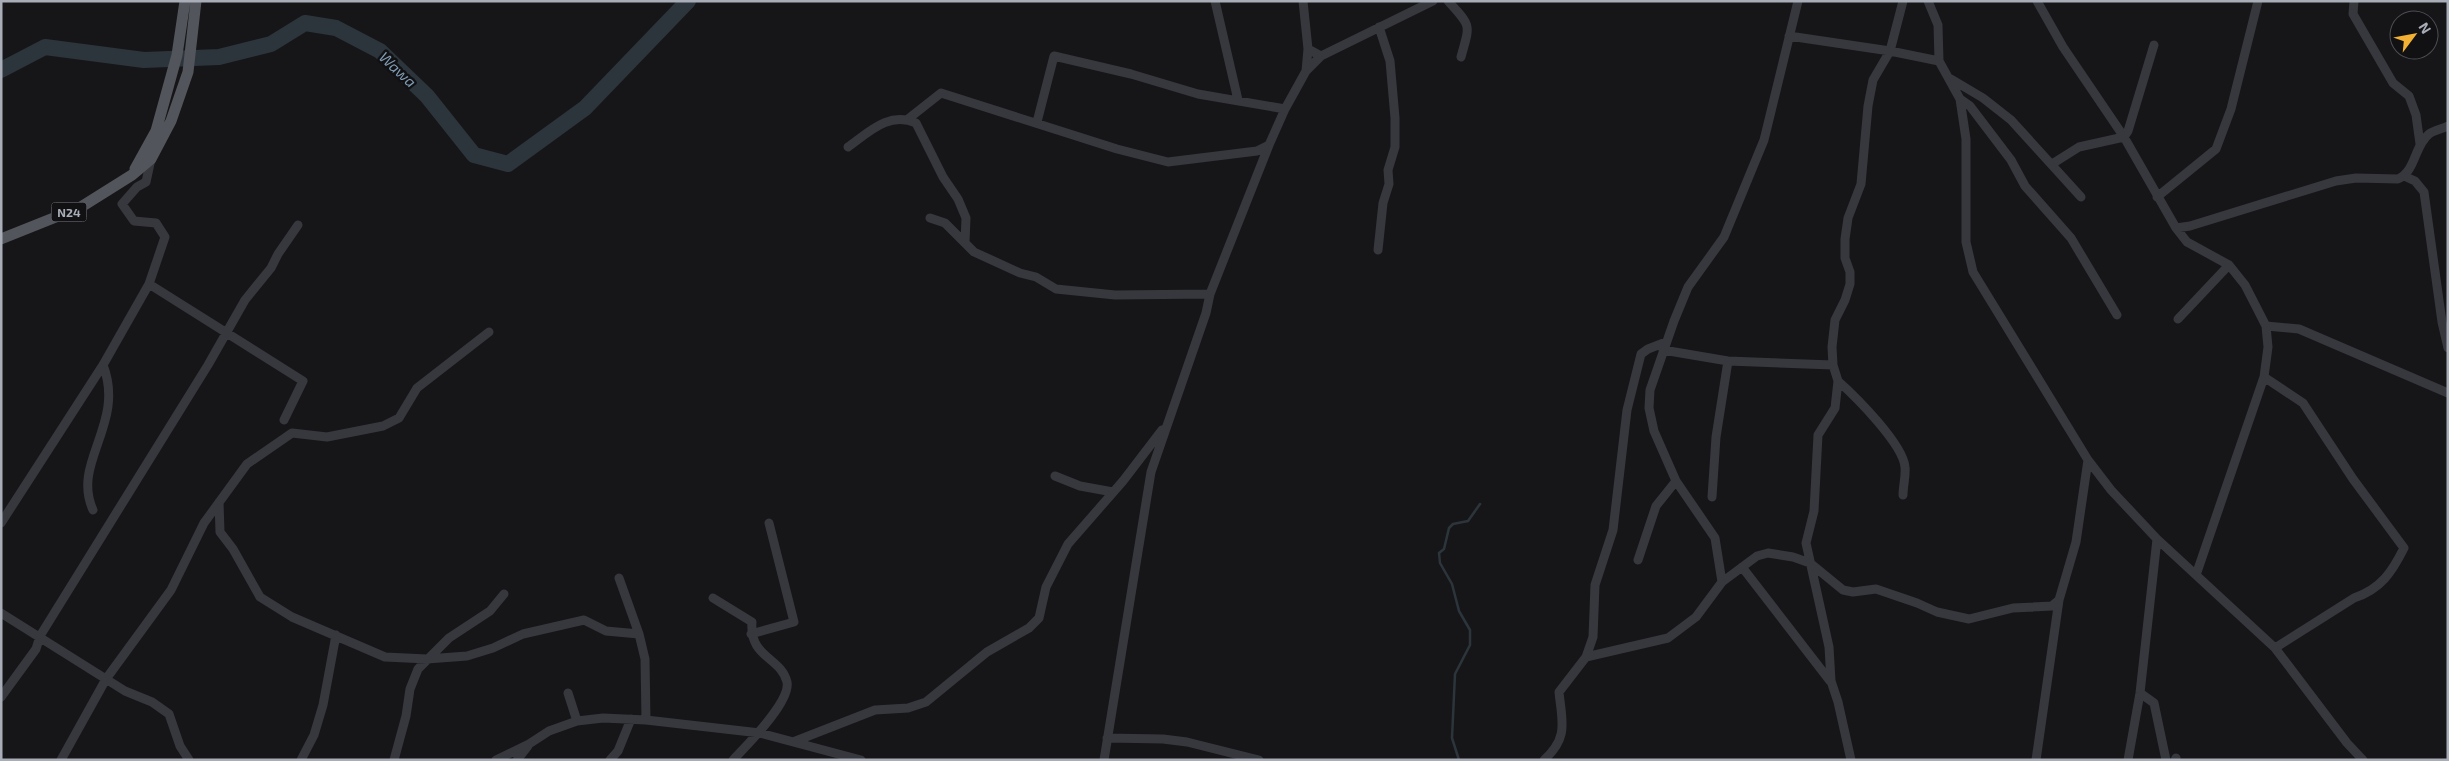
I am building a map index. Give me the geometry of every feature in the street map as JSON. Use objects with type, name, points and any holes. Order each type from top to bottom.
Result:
[{"type":"main road","name":"N24","points":[[132,175],[156,131],[177,55],[185,1]]},
{"type":"main road","name":"N24","points":[[1,239],[81,207],[132,175],[151,158],[170,121],[188,72],[196,1]]},
{"type":"street","points":[[1215,1],[1238,100]]},
{"type":"street","points":[[1303,1],[1308,49],[1306,72]]},
{"type":"street","points":[[1104,760],[1151,472],[1206,313],[1210,294],[1285,109],[1306,72],[1321,56],[1433,1]]},
{"type":"street","points":[[1448,1],[1464,18],[1469,30],[1461,57]]},
{"type":"street","points":[[1722,582],[1715,538],[1676,482],[1654,431],[1649,408],[1650,390],[1688,287],[1724,237],[1764,140],[1798,1]]},
{"type":"street","points":[[1852,760],[1831,681],[1829,647],[1806,543],[1814,511],[1818,435],[1835,408],[1838,382],[1833,365],[1832,347],[1835,320],[1845,300],[1850,284],[1850,272],[1845,258],[1845,239],[1848,218],[1862,184],[1868,106],[1873,80],[1890,51],[1903,1]]},
{"type":"street","points":[[1928,1],[1938,25],[1939,61],[1960,99],[1966,139],[1966,242],[1973,272],[2088,460],[2111,490],[2156,539],[2275,648],[2347,743],[2363,760]]},
{"type":"street","points":[[2037,1],[2063,47],[2124,137],[2176,228],[2187,242],[2228,265],[2246,285],[2266,326],[2268,346],[2264,377],[2196,575]]},
{"type":"street","points":[[2157,197],[2216,149],[2231,109],[2258,1]]},
{"type":"street","points":[[2354,1],[2353,14],[2384,68],[2393,83],[2409,96],[2416,115],[2420,144]]},
{"type":"street","points":[[1378,250],[1383,203],[1388,184],[1388,170],[1395,148],[1390,61],[1379,27]]},
{"type":"street","points":[[1789,36],[1890,51],[1939,61]]},
{"type":"street","points":[[2052,164],[2079,147],[2124,137],[2128,131],[2154,45]]},
{"type":"street","points":[[1308,49],[1321,56]]},
{"type":"street","points":[[1037,122],[1054,56],[1131,74],[1198,94],[1285,109]]},
{"type":"street","points":[[1950,79],[1983,98],[2010,120],[2052,164],[2060,177],[2081,197]]},
{"type":"street","points":[[908,119],[941,93],[1037,122],[1117,150],[1168,162],[1256,151],[1269,146]]},
{"type":"street","points":[[1960,99],[1970,106],[2011,160],[2025,186],[2071,238],[2117,315]]},
{"type":"street","points":[[848,147],[880,124],[893,119],[908,119],[916,123],[943,177],[958,199],[966,218],[965,242]]},
{"type":"street","points":[[2176,228],[2190,226],[2336,181],[2356,178],[2398,180],[2404,176],[2415,159],[2420,144],[2430,133],[2448,126]]},
{"type":"street","points":[[1,523],[103,365],[149,284],[165,237],[156,223],[134,221],[122,204],[137,187],[146,182],[151,158]]},
{"type":"street","points":[[2404,176],[2415,181],[2424,192],[2442,322],[2448,348]]},
{"type":"street","points":[[930,218],[945,223],[974,252],[1056,288],[1114,296],[1210,294]]},
{"type":"street","points":[[2,694],[36,649],[40,636],[208,364],[225,332],[298,226]]},
{"type":"street","points":[[2178,319],[2228,265]]},
{"type":"street","points":[[149,284],[303,381],[284,420]]},
{"type":"street","points":[[2266,326],[2299,329],[2448,393]]},
{"type":"street","points":[[61,760],[106,679],[171,590],[191,548],[247,464],[292,433],[327,437],[383,426],[399,418],[417,388],[489,332]]},
{"type":"street","points":[[1544,760],[1553,752],[1563,734],[1559,692],[1586,657],[1593,638],[1595,585],[1613,530],[1627,410],[1641,354],[1648,349],[1665,346],[1728,361],[1833,365]]},
{"type":"street","points":[[1712,497],[1716,437],[1728,361]]},
{"type":"street","points":[[93,510],[88,498],[86,485],[107,418],[110,398],[109,379],[103,365]]},
{"type":"street","points":[[2264,377],[2302,403],[2353,479],[2404,548],[2391,574],[2367,594],[2354,598],[2275,648]]},
{"type":"street","points":[[1838,382],[1852,393],[1899,448],[1905,467],[1903,495]]},
{"type":"street","points":[[793,742],[875,710],[908,708],[926,702],[987,652],[1029,628],[1039,618],[1046,587],[1068,544],[1166,426]]},
{"type":"street","points":[[2036,760],[2059,600],[2076,542],[2088,460]]},
{"type":"street","points":[[1055,476],[1080,486],[1113,492]]},
{"type":"street","points":[[1638,560],[1656,506],[1676,482]]},
{"type":"street","points":[[220,502],[220,532],[233,549],[260,597],[292,617],[336,634],[385,657],[427,658],[467,656],[493,648],[523,634],[584,620],[606,631],[639,634]]},
{"type":"street","points":[[751,634],[794,622],[769,523]]},
{"type":"street","points":[[2128,760],[2140,693],[2156,539]]},
{"type":"street","points":[[1586,657],[1668,638],[1696,617],[1722,582],[1757,556],[1768,553],[1793,557],[1810,563],[1843,590],[1853,592],[1876,589],[1918,602],[1937,612],[1970,619],[2013,608],[2052,606],[2059,600]]},
{"type":"street","points":[[1742,567],[1831,681]]},
{"type":"street","points":[[619,578],[639,634],[645,659],[646,720]]},
{"type":"street","points":[[394,760],[406,716],[410,689],[418,669],[449,638],[490,611],[504,594]]},
{"type":"street","points":[[712,598],[752,622],[751,634],[756,646],[781,672],[787,683],[785,695],[760,733],[733,760]]},
{"type":"street","points":[[1,612],[125,691],[152,702],[169,714],[180,746],[189,760]]},
{"type":"street","points":[[300,760],[314,735],[323,705],[336,634]]},
{"type":"street","points":[[568,693],[577,720]]},
{"type":"street","points":[[2140,693],[2154,703],[2166,760]]},
{"type":"street","points":[[496,760],[529,744],[549,731],[577,720],[631,719],[760,733],[861,760]]},
{"type":"street","points":[[610,760],[618,750],[631,719]]},
{"type":"street","points":[[1108,738],[1162,739],[1187,742],[1259,760]]},
{"type":"street","points":[[517,760],[529,744]]},
{"type":"waterway","name":"Wawa","points":[[1,70],[45,47],[144,60],[219,57],[271,44],[305,23],[336,28],[380,51],[427,96],[474,155],[508,164],[585,108],[688,1]]},
{"type":"waterway","points":[[1459,760],[1452,738],[1455,674],[1470,645],[1470,630],[1459,611],[1452,584],[1440,563],[1439,553],[1444,549],[1449,528],[1453,524],[1468,521],[1480,504]]}]
